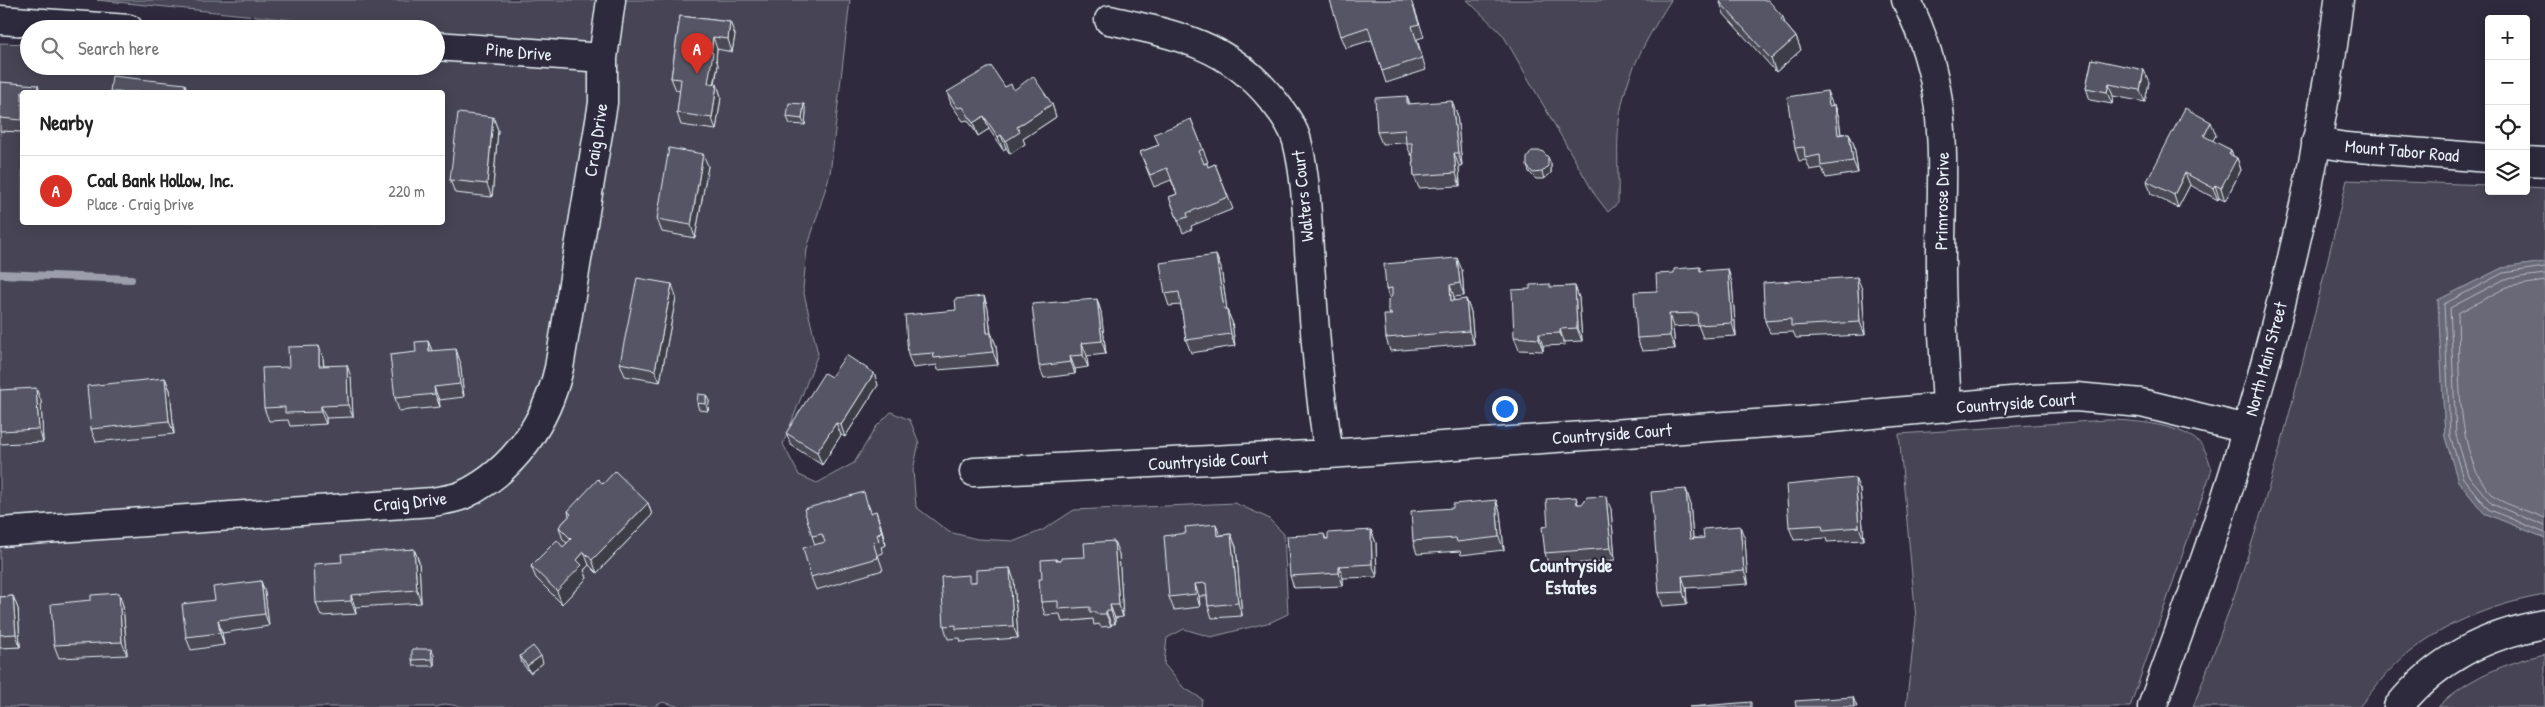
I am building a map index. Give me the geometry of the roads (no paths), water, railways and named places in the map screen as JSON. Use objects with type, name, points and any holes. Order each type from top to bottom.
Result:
[{"type":"street","name":"Craig Drive","points":[[0,532],[433,502],[461,496],[480,486],[520,451],[535,430],[555,388],[603,102],[602,58],[611,0]]},
{"type":"street","name":"Primrose Drive","points":[[1906,0],[1921,30],[1934,72],[1942,134],[1941,272],[1947,408]]},
{"type":"street","name":"North Main Street","points":[[2152,707],[2225,500],[2247,429],[2287,277],[2316,142],[2334,45],[2339,0]]},
{"type":"street","points":[[0,20],[20,21]]},
{"type":"street","name":"Walters Court","points":[[1109,20],[1172,33],[1218,53],[1247,72],[1262,87],[1280,109],[1297,140],[1305,189],[1320,394],[1329,454]]},
{"type":"street","name":"Pine Drive","points":[[445,47],[602,58]]},
{"type":"street","name":"Mount Tabor Road","points":[[2316,142],[2354,148],[2485,158]]},
{"type":"street","points":[[2530,161],[2545,162]]},
{"type":"street","name":"Countryside Court","points":[[974,472],[1329,454],[1801,421],[2032,399],[2109,399],[2185,412],[2247,429]]},
{"type":"street","points":[[2398,707],[2417,684],[2464,650],[2521,628],[2545,624]]},
{"type":"water","points":[[2545,262],[2545,538],[2484,513],[2458,481],[2445,437],[2438,300],[2502,268]]},
{"type":"waterway","points":[[0,274],[131,279]]},
{"type":"place","name":"Coal Bank Hollow, Inc.","points":[[697,74]]},
{"type":"district","name":"Countryside Estates","points":[[1571,576]]}]
